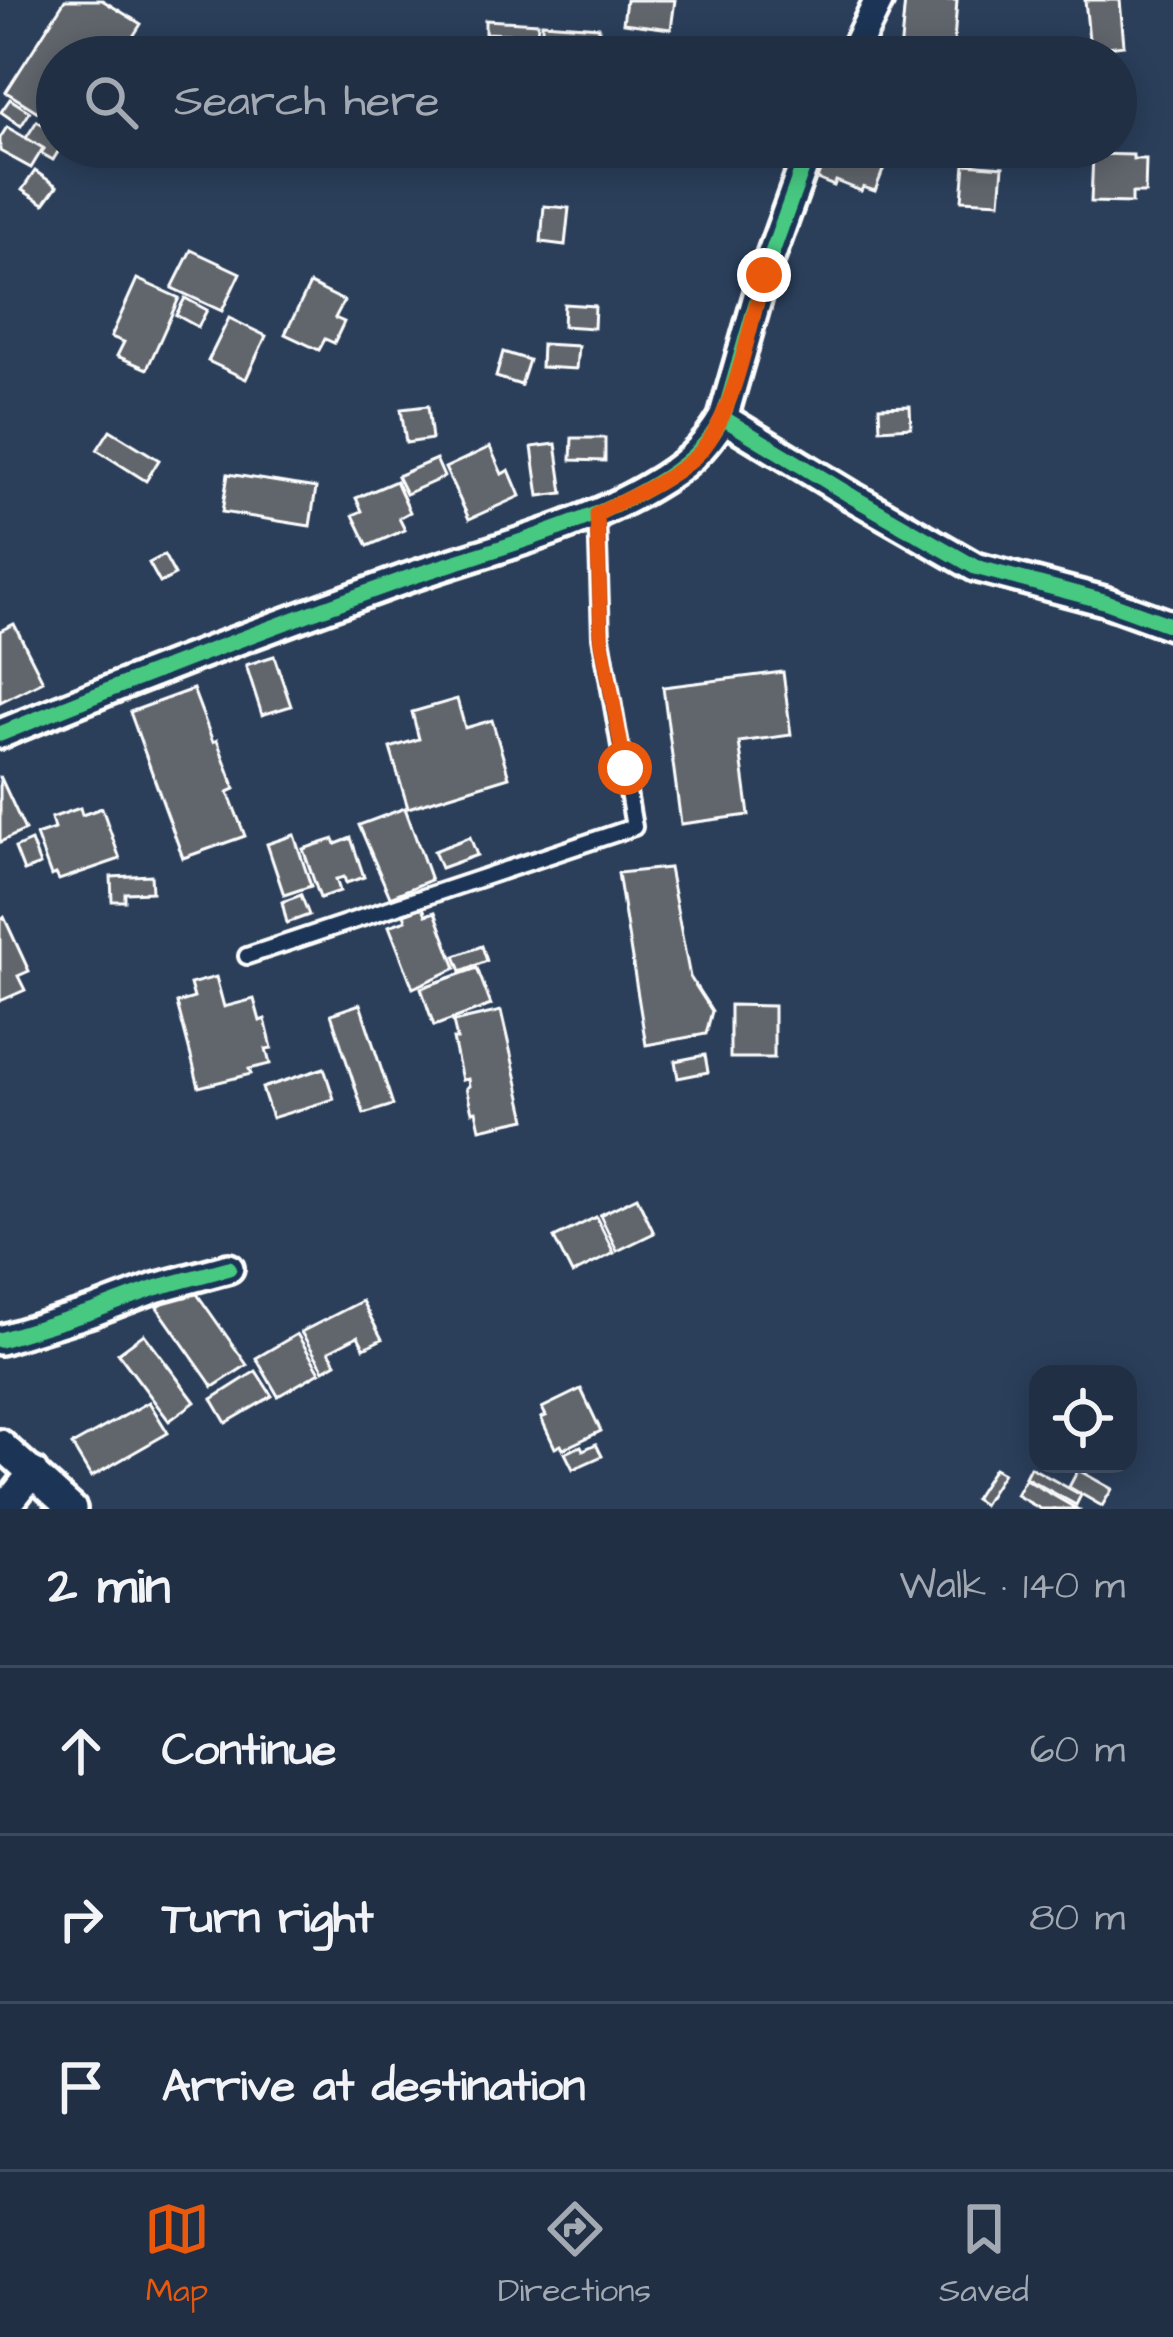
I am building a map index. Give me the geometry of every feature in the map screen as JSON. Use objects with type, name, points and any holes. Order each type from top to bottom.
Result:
[{"type":"street","points":[[861,36],[879,0]]},
{"type":"street","points":[[0,734],[148,672],[597,514],[649,488],[695,457],[723,418],[764,275],[803,168]]},
{"type":"street","points":[[723,418],[975,567],[1104,601],[1173,626]]},
{"type":"street","points":[[0,1340],[229,1268]]},
{"type":"street","points":[[0,1444],[71,1509]]},
{"type":"street","points":[[4,1509],[33,1472]]},
{"type":"lane","points":[[247,956],[634,827],[601,637],[597,514]]},
{"type":"building","points":[[65,0],[102,0],[141,24],[133,36],[42,36]]},
{"type":"building","points":[[626,0],[675,0],[671,29],[623,23]]},
{"type":"building","points":[[905,0],[957,0],[954,36],[902,36]]},
{"type":"building","points":[[1085,0],[1120,0],[1123,36],[1089,36]]},
{"type":"building","points":[[485,20],[538,23],[537,35],[485,33]]},
{"type":"building","points":[[542,23],[599,27],[598,36],[542,36]]},
{"type":"building","points":[[36,45],[36,111],[6,92]]},
{"type":"building","points":[[10,99],[30,112],[21,126],[1,112]]},
{"type":"building","points":[[36,123],[36,144],[26,138]]},
{"type":"building","points":[[7,127],[36,144],[31,168],[0,151],[0,138]]},
{"type":"building","points":[[1137,159],[1146,159],[1145,193],[1132,193],[1132,203],[1091,202],[1092,168],[1137,168]]},
{"type":"building","points":[[821,168],[884,168],[875,191],[817,179]]},
{"type":"building","points":[[965,168],[1003,168],[1000,202],[962,200]]},
{"type":"building","points":[[35,171],[57,186],[44,204],[22,190]]},
{"type":"building","points":[[544,206],[569,208],[565,245],[541,242]]},
{"type":"building","points":[[191,250],[240,273],[222,311],[172,288]]},
{"type":"building","points":[[137,279],[179,298],[147,369],[117,356],[124,342],[111,337]]},
{"type":"building","points":[[310,284],[344,301],[335,318],[344,322],[334,343],[325,339],[319,350],[285,334]]},
{"type":"building","points":[[185,298],[207,310],[198,327],[176,315]]},
{"type":"building","points":[[564,304],[595,306],[594,328],[563,326]]},
{"type":"building","points":[[229,318],[266,336],[246,379],[208,361]]},
{"type":"building","points":[[542,344],[578,346],[576,369],[541,367]]},
{"type":"building","points":[[503,352],[529,360],[521,385],[496,377]]},
{"type":"building","points":[[428,406],[432,439],[406,443],[401,409]]},
{"type":"building","points":[[910,406],[911,427],[880,429],[879,407]]},
{"type":"building","points":[[110,430],[159,460],[146,481],[97,450]]},
{"type":"building","points":[[572,438],[605,438],[605,461],[571,460]]},
{"type":"building","points":[[556,444],[563,493],[539,496],[532,447]]},
{"type":"building","points":[[490,447],[502,474],[509,470],[520,496],[469,519],[445,468]]},
{"type":"building","points":[[436,459],[444,477],[406,494],[397,476]]},
{"type":"building","points":[[228,474],[316,488],[310,526],[222,512]]},
{"type":"building","points":[[396,481],[410,512],[399,518],[405,530],[368,546],[353,515],[362,511],[356,498]]},
{"type":"building","points":[[164,555],[175,575],[160,583],[149,563]]},
{"type":"building","points":[[14,624],[43,681],[0,702],[0,631]]},
{"type":"building","points":[[274,656],[291,706],[262,715],[246,665]]},
{"type":"building","points":[[783,672],[791,735],[739,742],[749,815],[681,824],[663,687]]},
{"type":"building","points":[[193,689],[235,789],[228,792],[245,836],[183,858],[130,712]]},
{"type":"building","points":[[457,699],[465,728],[492,720],[509,777],[408,808],[390,748],[419,739],[412,712]]},
{"type":"building","points":[[0,776],[25,830],[0,842]]},
{"type":"building","points":[[80,808],[82,815],[102,808],[120,859],[59,880],[56,874],[51,876],[36,835],[54,829],[51,818]]},
{"type":"building","points":[[405,808],[431,880],[390,897],[359,825]]},
{"type":"building","points":[[294,835],[311,886],[284,895],[267,844]]},
{"type":"building","points":[[470,837],[477,855],[441,868],[434,851]]},
{"type":"building","points":[[351,838],[364,877],[346,883],[344,877],[336,879],[340,891],[320,898],[303,849]]},
{"type":"building","points":[[31,841],[40,865],[24,871],[15,848]]},
{"type":"building","points":[[669,868],[690,977],[712,1011],[706,1034],[646,1045],[618,873]]},
{"type":"building","points":[[151,875],[152,892],[125,893],[125,901],[112,901],[111,877]]},
{"type":"building","points":[[301,895],[309,915],[287,923],[282,902]]},
{"type":"building","points":[[423,907],[426,915],[435,912],[456,968],[413,988],[389,926]]},
{"type":"building","points":[[4,917],[29,971],[18,976],[25,990],[0,1001],[0,919]]},
{"type":"building","points":[[482,946],[487,961],[461,971],[455,956]]},
{"type":"building","points":[[477,968],[491,1005],[434,1026],[421,988]]},
{"type":"building","points":[[216,977],[224,1007],[254,999],[260,1021],[265,1019],[272,1048],[266,1049],[270,1064],[249,1069],[251,1074],[199,1087],[177,1003],[194,998],[190,984]]},
{"type":"building","points":[[360,1004],[393,1105],[364,1114],[331,1014]]},
{"type":"building","points":[[730,1005],[774,1006],[774,1058],[730,1058]]},
{"type":"building","points":[[501,1011],[526,1119],[480,1129],[466,1088],[468,1079],[462,1080],[453,1022]]},
{"type":"building","points":[[705,1055],[708,1072],[678,1078],[675,1061]]},
{"type":"building","points":[[324,1068],[334,1099],[272,1118],[262,1088]]},
{"type":"building","points":[[637,1197],[654,1233],[617,1251],[600,1215]]},
{"type":"building","points":[[596,1217],[614,1253],[572,1274],[554,1238]]},
{"type":"building","points":[[190,1284],[247,1365],[213,1387],[157,1307]]},
{"type":"building","points":[[362,1301],[382,1339],[364,1348],[358,1336],[329,1351],[336,1363],[324,1370],[301,1332]]},
{"type":"building","points":[[144,1334],[195,1402],[169,1421],[118,1353]]},
{"type":"building","points":[[297,1334],[320,1372],[278,1396],[256,1358]]},
{"type":"building","points":[[256,1371],[272,1396],[226,1423],[212,1399]]},
{"type":"building","points":[[581,1389],[601,1431],[563,1449],[561,1445],[555,1448],[541,1418],[546,1416],[542,1408]]},
{"type":"building","points":[[149,1402],[168,1433],[91,1477],[72,1445]]},
{"type":"building","points":[[596,1444],[602,1456],[573,1469],[565,1453]]},
{"type":"building","points":[[994,1468],[1003,1473],[983,1505],[974,1499]]},
{"type":"building","points":[[1029,1469],[1081,1495],[1076,1505],[1025,1477]]},
{"type":"building","points":[[1076,1473],[1083,1473],[1112,1489],[1102,1506],[1069,1487]]},
{"type":"building","points":[[1025,1479],[1077,1509],[1041,1509],[1016,1495]]},
{"type":"cycle path","points":[[0,734],[301,617],[562,527],[623,501],[673,472],[723,418],[764,275],[802,168]]},
{"type":"cycle path","points":[[723,418],[975,567],[1104,601],[1173,626]]},
{"type":"cycle path","points":[[0,1340],[229,1268]]},
{"type":"route","points":[[625,768],[601,637],[597,514],[649,488],[695,457],[711,438],[723,418],[764,275]]}]
